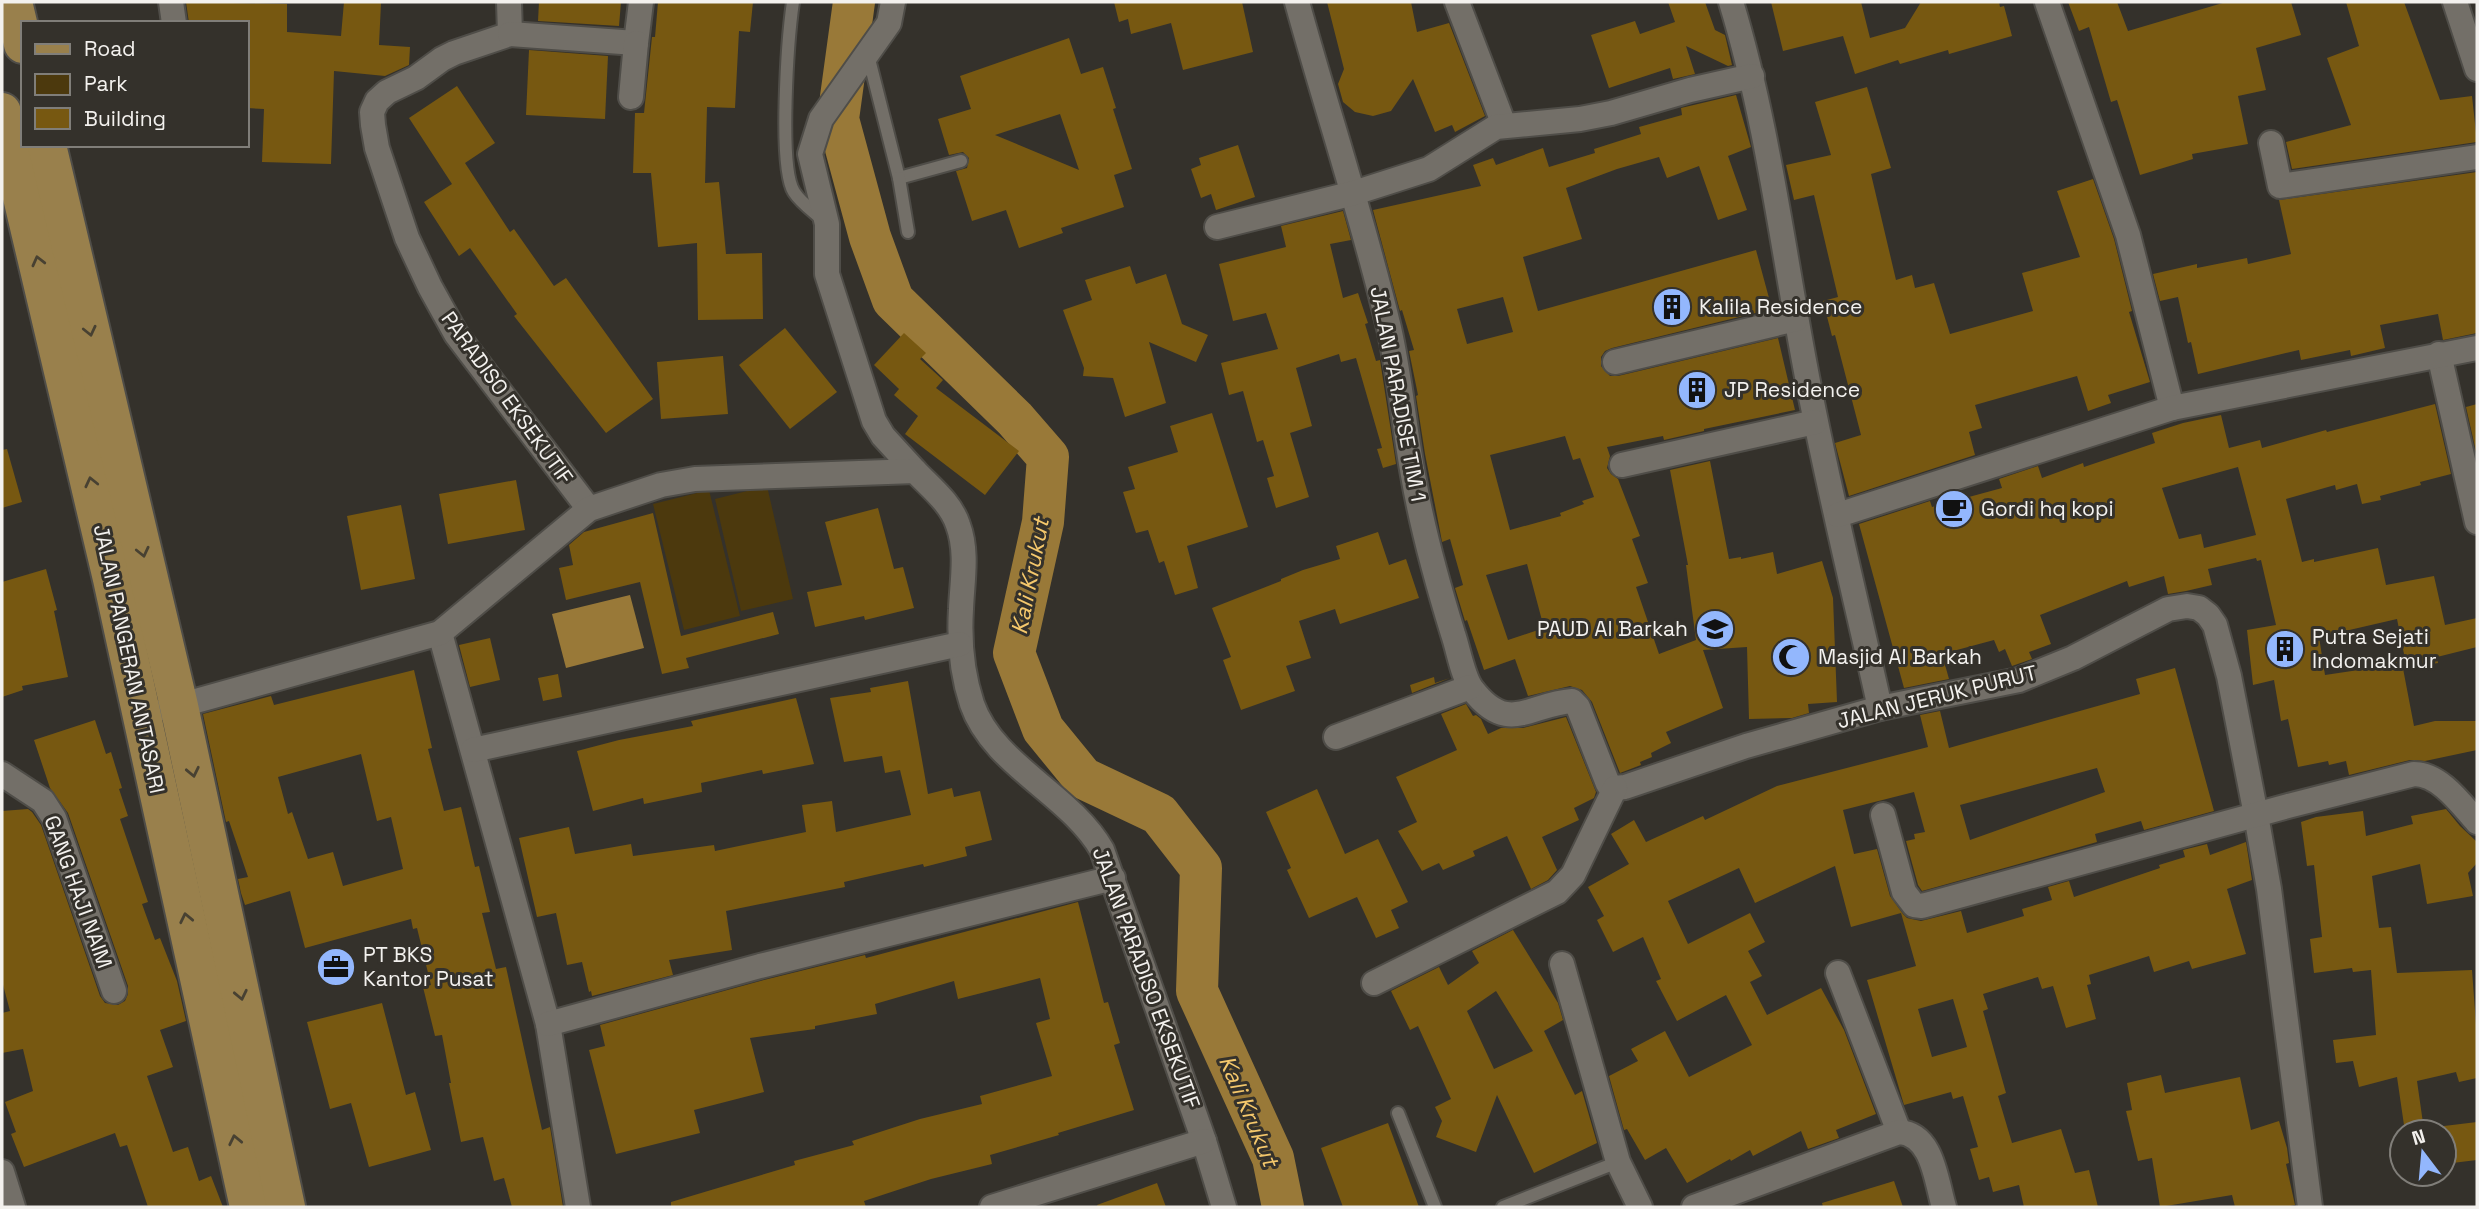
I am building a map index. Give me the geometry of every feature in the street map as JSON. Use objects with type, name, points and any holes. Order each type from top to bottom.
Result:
[{"type":"main road","points":[[13,2],[21,36]]},
{"type":"main road","name":"JALAN PANGERAN ANTASARI","points":[[2,112],[83,450],[249,1207]]},
{"type":"main road","name":"JALAN PANGERAN ANTASARI","points":[[47,147],[179,706],[286,1207]]},
{"type":"street","points":[[172,2],[174,21]]},
{"type":"street","points":[[509,2],[510,34],[636,43]]},
{"type":"street","points":[[631,97],[641,2]]},
{"type":"street","name":"JALAN PARADISO EKSEKUTIF","points":[[893,2],[889,23],[821,118],[810,154],[827,225],[827,274],[874,421],[883,436],[947,505],[958,523],[963,545],[960,644],[973,707],[1000,748],[1074,813],[1092,832],[1102,850],[1204,1141],[1223,1207]]},
{"type":"street","name":"JALAN PARADISE TIM 1","points":[[1297,2],[1354,193],[1389,329],[1413,477],[1442,596],[1470,687]]},
{"type":"street","points":[[1457,2],[1504,125]]},
{"type":"street","points":[[1731,2],[1752,76],[1815,422],[1880,708]]},
{"type":"street","points":[[2047,2],[2128,235],[2172,408]]},
{"type":"street","points":[[2455,2],[2477,69]]},
{"type":"street","name":"PARADISO EKSEKUTIF","points":[[510,34],[454,53],[416,78],[387,92],[377,100],[372,112],[373,125],[377,148],[407,238],[456,334],[589,509]]},
{"type":"street","points":[[1217,227],[1354,193],[1429,169],[1491,130],[1504,125],[1580,119],[1611,113],[1752,76]]},
{"type":"street","points":[[2271,143],[2280,186],[2477,157]]},
{"type":"street","points":[[1615,362],[1796,319]]},
{"type":"street","points":[[1838,515],[2172,408],[2477,348]]},
{"type":"street","points":[[2439,354],[2477,522]]},
{"type":"street","points":[[1622,465],[1815,422]]},
{"type":"street","points":[[141,716],[440,633],[589,509],[661,485],[695,479],[915,471]]},
{"type":"street","name":"JALAN JERUK PURUT","points":[[1615,788],[1625,787],[1746,746],[1880,708],[2019,680],[2073,658],[2168,609],[2187,606],[2199,608],[2215,625],[2256,815],[2269,889],[2310,1207]]},
{"type":"street","points":[[440,633],[548,1024],[578,1207]]},
{"type":"street","points":[[473,750],[960,644]]},
{"type":"street","points":[[1336,737],[1470,687],[1492,708],[1503,714],[1526,714],[1572,701],[1578,707],[1608,784],[1615,788],[1573,875],[1557,892],[1374,983]]},
{"type":"street","name":"GANG HAJI NAIM","points":[[2,774],[43,801],[54,818],[114,991]]},
{"type":"street","points":[[1883,815],[1904,892],[1914,905],[1922,906],[2389,779],[2425,774],[2439,783],[2477,822]]},
{"type":"street","points":[[548,1024],[761,966],[1113,877]]},
{"type":"street","points":[[1562,964],[1618,1162],[1640,1207]]},
{"type":"street","points":[[1838,973],[1899,1132]]},
{"type":"street","points":[[1694,1207],[1899,1132],[1909,1133],[1923,1143],[1944,1207]]},
{"type":"street","points":[[992,1207],[1204,1141]]},
{"type":"street","points":[[3,1180],[13,1207]]},
{"type":"lane","points":[[793,2],[786,70],[788,171],[793,191],[827,225]]},
{"type":"lane","points":[[862,61],[899,178],[908,232]]},
{"type":"lane","points":[[899,178],[961,161]]},
{"type":"lane","points":[[1398,1113],[1435,1207]]},
{"type":"lane","points":[[1503,1207],[1618,1162]]},
{"type":"green space","points":[[767,486],[793,599],[741,611],[715,499]]},
{"type":"green space","points":[[709,490],[740,616],[684,630],[653,504]]},
{"type":"shaded area","points":[[630,595],[644,648],[566,668],[552,614]]},
{"type":"building","points":[[186,2],[287,4],[287,32],[341,36],[344,2],[381,3],[379,45],[410,47],[409,65],[385,76],[334,71],[331,164],[262,162],[264,109],[248,108],[248,21],[189,21]]},
{"type":"building","points":[[539,2],[621,2],[619,26],[538,21]]},
{"type":"building","points":[[658,2],[753,2],[750,32],[739,31],[735,108],[707,107],[705,183],[719,182],[726,254],[762,253],[763,319],[698,320],[697,243],[658,247],[651,173],[633,173],[635,113],[644,113]]},
{"type":"building","points":[[1114,2],[1242,2],[1253,52],[1183,70],[1171,23],[1131,34],[1128,19],[1119,22]]},
{"type":"building","points":[[1327,2],[1411,2],[1417,32],[1449,23],[1485,116],[1455,132],[1452,125],[1435,132],[1413,79],[1391,111],[1373,116],[1355,112],[1343,102],[1338,84],[1344,69]]},
{"type":"building","points":[[1668,2],[1705,2],[1715,30],[1725,35],[1732,65],[1728,66],[1686,46],[1695,74],[1673,79],[1670,68],[1609,88],[1591,35],[1635,21],[1640,34],[1675,22]]},
{"type":"building","points":[[1771,2],[1861,2],[1870,38],[1905,28],[1921,2],[1999,2],[2000,7],[2004,6],[2012,36],[1949,54],[1948,50],[1900,64],[1898,60],[1855,74],[1843,36],[1783,51]]},
{"type":"building","points":[[2068,2],[2117,2],[2128,31],[2226,2],[2291,2],[2301,35],[2256,48],[2266,90],[2238,96],[2248,144],[2192,154],[2193,159],[2140,175],[2117,100],[2111,102],[2089,27],[2079,31]]},
{"type":"building","points":[[2346,2],[2404,2],[2440,100],[2472,96],[2477,142],[2292,169],[2286,142],[2351,125],[2327,58],[2359,46]]},
{"type":"building","points":[[1069,38],[1081,74],[1103,67],[1132,169],[1114,175],[1124,207],[1061,228],[1063,233],[1019,248],[1006,210],[972,221],[956,171],[967,168],[969,158],[963,152],[949,155],[938,119],[971,109],[960,76]],"holes":[[[1060,114],[1079,170],[995,135]]]},
{"type":"building","points":[[529,50],[608,56],[605,119],[526,115]]},
{"type":"building","points":[[457,86],[495,143],[465,163],[510,232],[514,229],[554,286],[566,278],[653,399],[606,433],[514,316],[517,314],[470,248],[459,256],[424,202],[452,184],[409,118]]},
{"type":"building","points":[[1867,87],[1891,168],[1871,174],[1896,280],[1912,275],[1915,288],[1934,283],[1950,334],[2033,311],[2022,273],[2080,257],[2057,191],[2093,179],[2114,239],[2132,311],[2129,312],[2150,382],[2108,395],[2111,403],[2088,411],[2077,376],[1975,405],[1982,428],[1969,432],[1975,455],[1849,496],[1835,443],[1861,435],[1835,335],[1832,336],[1823,301],[1838,297],[1814,195],[1794,200],[1786,165],[1831,155],[1815,102]]},
{"type":"building","points":[[1736,95],[1751,147],[1728,156],[1747,210],[1718,220],[1699,166],[1667,178],[1659,157],[1566,188],[1582,239],[1523,257],[1538,311],[1756,250],[1772,309],[1612,348],[1605,351],[1601,357],[1601,366],[1610,376],[1618,376],[1778,338],[1795,410],[1664,440],[1663,436],[1607,447],[1610,456],[1607,468],[1618,479],[1640,536],[1632,539],[1648,583],[1636,587],[1659,654],[1696,640],[1688,565],[1670,470],[1710,461],[1729,559],[1773,552],[1777,574],[1822,561],[1833,598],[1837,702],[1808,704],[1809,713],[1792,718],[1749,719],[1747,647],[1703,650],[1723,708],[1666,732],[1671,743],[1651,753],[1652,757],[1640,762],[1641,765],[1620,773],[1592,702],[1582,690],[1570,686],[1528,696],[1515,659],[1484,670],[1455,588],[1463,585],[1450,539],[1442,542],[1409,351],[1414,350],[1402,310],[1400,311],[1373,210],[1481,186],[1473,165],[1493,158],[1496,165],[1543,148],[1549,167],[1595,153],[1594,149],[1641,134],[1639,127],[1682,115],[1681,108]],"holes":[[[1503,297],[1513,332],[1467,344],[1457,309]],[[1565,436],[1573,460],[1580,458],[1594,497],[1560,513],[1561,516],[1510,530],[1490,455]],[[1527,564],[1544,628],[1508,640],[1486,575]]]},
{"type":"building","points":[[1238,145],[1255,197],[1216,210],[1211,194],[1201,198],[1191,169],[1201,165],[1199,158]]},
{"type":"building","points":[[2477,172],[2477,333],[2443,340],[2438,314],[2380,325],[2385,348],[2351,356],[2350,350],[2301,360],[2299,350],[2198,374],[2178,297],[2160,301],[2153,274],[2197,264],[2197,268],[2247,258],[2248,264],[2291,254],[2279,200]]},
{"type":"building","points":[[1343,211],[1351,240],[1330,244],[1343,298],[1358,293],[1376,361],[1380,360],[1396,464],[1383,468],[1377,449],[1382,448],[1356,358],[1341,362],[1339,354],[1296,368],[1312,426],[1290,433],[1309,497],[1276,508],[1267,478],[1274,476],[1263,440],[1257,442],[1243,391],[1229,395],[1221,363],[1278,349],[1266,313],[1233,321],[1219,264],[1286,247],[1281,226]]},
{"type":"building","points":[[1130,266],[1136,284],[1166,274],[1182,324],[1208,335],[1196,362],[1149,342],[1166,403],[1125,417],[1113,378],[1083,376],[1084,368],[1063,310],[1092,300],[1085,280]]},
{"type":"building","points":[[785,328],[837,392],[790,429],[739,365]]},
{"type":"building","points":[[904,333],[926,353],[920,359],[943,380],[936,388],[1019,451],[985,495],[905,434],[918,416],[894,395],[899,389],[874,365]]},
{"type":"building","points":[[723,356],[728,414],[661,419],[657,362]]},
{"type":"building","points":[[2435,404],[2451,474],[2420,482],[2421,485],[2362,504],[2357,484],[2336,490],[2335,485],[2286,499],[2302,562],[2314,559],[2314,562],[2378,548],[2386,585],[2434,576],[2445,625],[2477,618],[2477,647],[2437,657],[2438,663],[2407,669],[2397,619],[2319,637],[2325,675],[2372,668],[2371,664],[2401,658],[2414,726],[2435,721],[2477,721],[2477,750],[2425,761],[2410,760],[2349,775],[2346,761],[2329,765],[2328,761],[2298,767],[2288,719],[2281,721],[2274,680],[2253,685],[2247,630],[2276,625],[2261,560],[2257,561],[2256,558],[2208,569],[2212,585],[2186,591],[2168,594],[2164,576],[2129,587],[2127,581],[2040,615],[2051,644],[2029,652],[2032,659],[2012,666],[2005,649],[1999,652],[1994,640],[1942,654],[1949,679],[1904,688],[1859,524],[1930,501],[1932,507],[2002,488],[1999,479],[2038,466],[2042,478],[2083,463],[2084,467],[2155,443],[2152,433],[2221,415],[2229,448],[2260,440],[2262,448],[2326,430],[2327,432]],"holes":[[[2238,467],[2256,535],[2204,548],[2201,534],[2179,539],[2162,488]]]},
{"type":"building","points":[[2477,404],[2477,456],[2466,407]]},
{"type":"building","points":[[1212,413],[1248,527],[1187,546],[1198,588],[1175,595],[1164,561],[1159,563],[1148,530],[1136,533],[1123,492],[1135,489],[1128,467],[1178,452],[1170,426]]},
{"type":"building","points":[[7,449],[22,502],[2,508],[2,450]]},
{"type":"building","points":[[516,480],[525,530],[448,544],[439,494]]},
{"type":"building","points":[[401,505],[415,579],[361,590],[347,516]]},
{"type":"building","points":[[878,508],[894,569],[903,567],[914,608],[865,620],[864,616],[815,627],[807,592],[842,585],[825,522]]},
{"type":"building","points":[[653,513],[681,636],[773,612],[779,634],[686,658],[689,668],[662,674],[640,582],[566,600],[559,568],[573,565],[569,545],[584,532]]},
{"type":"building","points":[[1378,532],[1389,565],[1406,559],[1419,598],[1340,624],[1335,609],[1299,621],[1311,658],[1286,666],[1295,691],[1241,710],[1223,660],[1231,657],[1212,608],[1303,570],[1340,559],[1336,546]]},
{"type":"building","points":[[46,569],[57,610],[54,611],[68,677],[22,686],[23,690],[2,697],[2,582]]},
{"type":"building","points":[[490,638],[500,680],[470,687],[459,645]]},
{"type":"building","points":[[2175,668],[2214,811],[2144,830],[2141,821],[2095,834],[2097,842],[1922,891],[1906,841],[1915,839],[1914,834],[1925,832],[1914,792],[1843,810],[1854,854],[1877,849],[1890,896],[1907,918],[1921,921],[1961,911],[1967,933],[2024,916],[2022,909],[2052,900],[2048,887],[2069,881],[2074,897],[2160,868],[2159,865],[2185,857],[2183,850],[2207,844],[2210,855],[2246,842],[2252,880],[2227,889],[2246,954],[2192,969],[2189,961],[2154,972],[2149,956],[2089,975],[2091,984],[2087,985],[2096,1019],[2066,1028],[2053,986],[2042,989],[2038,977],[1983,994],[1988,1009],[1983,1011],[2006,1093],[1998,1096],[2012,1143],[2061,1129],[2075,1173],[2089,1170],[2098,1207],[2024,1207],[2019,1185],[1993,1192],[1989,1177],[1979,1180],[1970,1149],[1978,1147],[1963,1096],[1953,1099],[1951,1092],[1904,1105],[1867,980],[1916,966],[1901,913],[1851,927],[1835,866],[1755,903],[1739,868],[1668,901],[1688,944],[1750,913],[1765,942],[1748,951],[1762,976],[1750,982],[1767,1015],[1821,988],[1844,1030],[1876,1114],[1836,1130],[1839,1138],[1808,1149],[1801,1131],[1753,1156],[1750,1150],[1731,1161],[1730,1159],[1687,1183],[1666,1148],[1645,1160],[1627,1129],[1624,1130],[1609,1076],[1638,1061],[1631,1049],[1665,1031],[1689,1077],[1752,1045],[1726,995],[1677,1021],[1656,981],[1661,979],[1643,937],[1613,952],[1597,920],[1604,916],[1588,887],[1629,864],[1611,834],[1634,820],[1646,842],[1703,816],[1705,820],[1777,786],[1928,747],[1920,715],[1940,711],[1949,748],[2140,694],[2136,679]],"holes":[[[2097,768],[2105,792],[1970,840],[1960,805]],[[1953,999],[1967,1047],[1932,1057],[1918,1009]]]},
{"type":"building","points":[[414,670],[432,748],[428,749],[444,811],[461,807],[475,867],[479,866],[490,912],[482,913],[496,969],[506,967],[542,1130],[550,1127],[563,1207],[512,1207],[504,1178],[494,1181],[483,1137],[461,1142],[442,1035],[435,1036],[423,987],[431,985],[417,928],[413,929],[411,919],[305,948],[290,891],[245,905],[238,879],[248,877],[229,821],[226,822],[203,714],[271,696],[274,705]],"holes":[[[361,754],[377,821],[391,817],[403,869],[343,886],[333,852],[308,859],[292,812],[288,814],[278,777]]]},
{"type":"building","points":[[558,674],[562,697],[543,701],[538,678]]},
{"type":"building","points":[[1434,677],[1435,683],[1450,678],[1412,693],[1410,685]]},
{"type":"building","points":[[908,681],[928,794],[952,788],[954,797],[980,791],[992,840],[965,847],[967,856],[844,882],[845,887],[726,911],[732,950],[669,960],[673,975],[592,996],[582,962],[567,965],[556,913],[537,917],[519,838],[569,827],[575,854],[631,844],[633,856],[714,845],[715,851],[806,832],[802,805],[832,801],[836,832],[911,815],[900,770],[885,773],[882,756],[844,762],[830,698],[871,692],[870,688]]},
{"type":"building","points":[[796,698],[814,764],[763,774],[762,770],[701,783],[702,792],[644,804],[643,798],[593,811],[577,751],[693,726],[691,721]]},
{"type":"building","points":[[1466,704],[1473,716],[1481,719],[1488,734],[1501,728],[1523,728],[1566,717],[1596,792],[1594,798],[1574,808],[1579,820],[1542,837],[1557,870],[1548,880],[1531,889],[1507,836],[1473,851],[1475,856],[1443,870],[1439,863],[1422,871],[1398,831],[1417,822],[1396,777],[1457,750],[1441,714]]},
{"type":"building","points":[[95,720],[106,754],[111,752],[122,788],[119,789],[128,816],[120,819],[148,902],[142,904],[155,940],[160,938],[177,981],[186,1021],[160,1030],[173,1067],[147,1076],[173,1152],[188,1147],[199,1181],[211,1176],[223,1207],[148,1207],[127,1145],[120,1147],[115,1133],[24,1167],[11,1134],[16,1132],[5,1102],[33,1091],[23,1049],[2,1053],[2,1013],[10,1011],[2,981],[2,811],[28,809],[41,825],[100,996],[105,1003],[118,1005],[125,1001],[128,994],[128,986],[68,813],[50,788],[34,740]]},
{"type":"building","points":[[1317,789],[1345,854],[1378,839],[1408,902],[1391,910],[1399,928],[1376,938],[1357,897],[1309,918],[1287,870],[1291,868],[1266,812]]},
{"type":"building","points":[[2446,809],[2477,842],[2477,863],[2468,873],[2473,896],[2427,904],[2420,864],[2372,876],[2379,928],[2391,927],[2397,973],[2472,970],[2477,1078],[2459,1082],[2456,1072],[2417,1081],[2422,1118],[2403,1118],[2397,1077],[2359,1087],[2353,1061],[2336,1063],[2333,1040],[2376,1035],[2371,970],[2353,972],[2352,968],[2314,973],[2310,939],[2322,937],[2314,865],[2307,866],[2301,822],[2316,817],[2363,811],[2366,836],[2413,824],[2411,816]]},
{"type":"building","points":[[1078,902],[1104,1003],[1108,1002],[1120,1043],[1114,1045],[1134,1110],[990,1155],[992,1164],[931,1179],[864,1201],[866,1207],[671,1207],[671,1202],[795,1165],[794,1161],[854,1145],[852,1141],[920,1119],[982,1104],[980,1096],[1052,1076],[1036,1023],[1050,1019],[1040,978],[958,999],[954,981],[875,1004],[877,1014],[815,1026],[815,1029],[750,1038],[764,1092],[694,1110],[700,1133],[616,1154],[589,1050],[605,1046],[600,1025],[764,980],[865,955],[866,958]]},
{"type":"building","points":[[1513,930],[1558,1003],[1563,1020],[1544,1031],[1575,1095],[1582,1091],[1597,1143],[1534,1173],[1497,1095],[1476,1152],[1436,1137],[1442,1121],[1435,1107],[1451,1099],[1418,1026],[1410,1030],[1391,991],[1439,967],[1448,985],[1479,963],[1472,951]],"holes":[[[1496,991],[1533,1051],[1494,1069],[1467,1011]]]},
{"type":"building","points":[[382,1003],[406,1095],[415,1092],[431,1150],[369,1167],[351,1103],[330,1109],[307,1022]]},
{"type":"building","points":[[2161,1075],[2165,1093],[2240,1077],[2251,1130],[2279,1121],[2287,1148],[2289,1163],[2286,1164],[2295,1205],[2235,1207],[2232,1195],[2160,1207],[2152,1158],[2138,1161],[2126,1111],[2132,1110],[2127,1083]]},
{"type":"building","points":[[2477,1122],[2477,1160],[2458,1162],[2458,1124]]},
{"type":"building","points":[[1388,1123],[1419,1207],[1343,1207],[1321,1148]]},
{"type":"building","points":[[1894,1181],[1903,1207],[1823,1207],[1822,1203]]},
{"type":"building","points":[[1157,1183],[1166,1207],[1097,1205]]},
{"type":"waterway","name":"Kali Krukut","points":[[854,2],[838,119],[870,237],[893,300],[1015,419],[1048,457],[1043,522],[1014,653],[1043,729],[1083,778],[1159,814],[1201,868],[1197,991],[1273,1158],[1283,1207]]},
{"type":"place","name":"Kalila Residence","points":[[1672,307]]},
{"type":"place","name":"JP Residence","points":[[1697,390]]},
{"type":"place","name":"Gordi hq kopi","points":[[1954,509]]},
{"type":"place","name":"PAUD Al Barkah","points":[[1715,629]]},
{"type":"place","name":"Putra Sejati Indomakmur","points":[[2285,649]]},
{"type":"place","name":"Masjid Al Barkah","points":[[1791,657]]},
{"type":"place","name":"PT BKS Kantor Pusat","points":[[336,967]]}]
